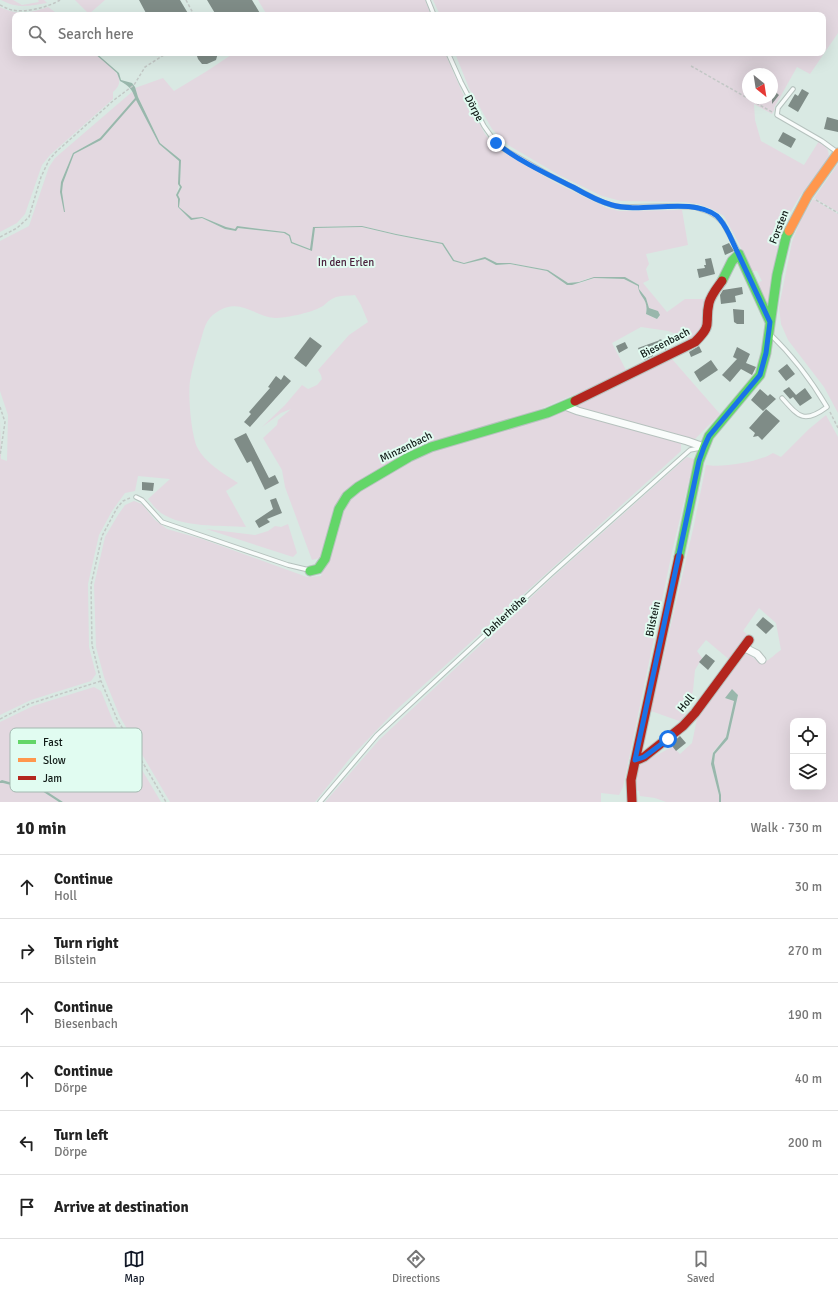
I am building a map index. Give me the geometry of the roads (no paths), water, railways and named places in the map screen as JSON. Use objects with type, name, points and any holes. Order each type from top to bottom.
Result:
[{"type":"street","name":"Forsten","points":[[770,322],[778,269],[786,237],[793,221],[808,195],[838,153]]},
{"type":"street","points":[[565,406],[704,447],[709,436],[760,375],[766,353],[770,322],[739,254]]},
{"type":"street","name":"Biesenbach","points":[[565,406],[695,342],[702,337],[708,326],[709,304],[711,298],[722,282],[732,261],[739,254]]},
{"type":"street","name":"Minzenbach","points":[[310,571],[318,569],[324,558],[339,510],[347,496],[358,487],[409,457],[431,447],[547,413],[565,406]]},
{"type":"street","name":"Bilstein","points":[[630,800],[631,780],[635,760],[696,472],[704,447]]},
{"type":"street","name":"Holl","points":[[635,760],[644,757],[683,726],[695,713],[747,644],[762,660]]},
{"type":"lane","points":[[428,0],[433,12]]},
{"type":"lane","name":"Dörpe","points":[[449,56],[484,126],[496,143],[504,149],[555,178],[611,205],[622,207],[694,207],[709,212],[723,223],[739,254]]},
{"type":"lane","name":"Forsten","points":[[793,89],[778,108],[777,115],[822,141],[838,153]]},
{"type":"lane","points":[[769,333],[783,346],[809,378],[827,407],[814,416],[800,416],[782,398]]},
{"type":"lane","name":"Dahlerhöhe","points":[[320,802],[378,735],[551,574],[690,450],[704,447]]},
{"type":"lane","points":[[136,497],[142,500],[162,522],[288,565],[310,571]]},
{"type":"park label","name":"In den Erlen","points":[[346,262]]}]
